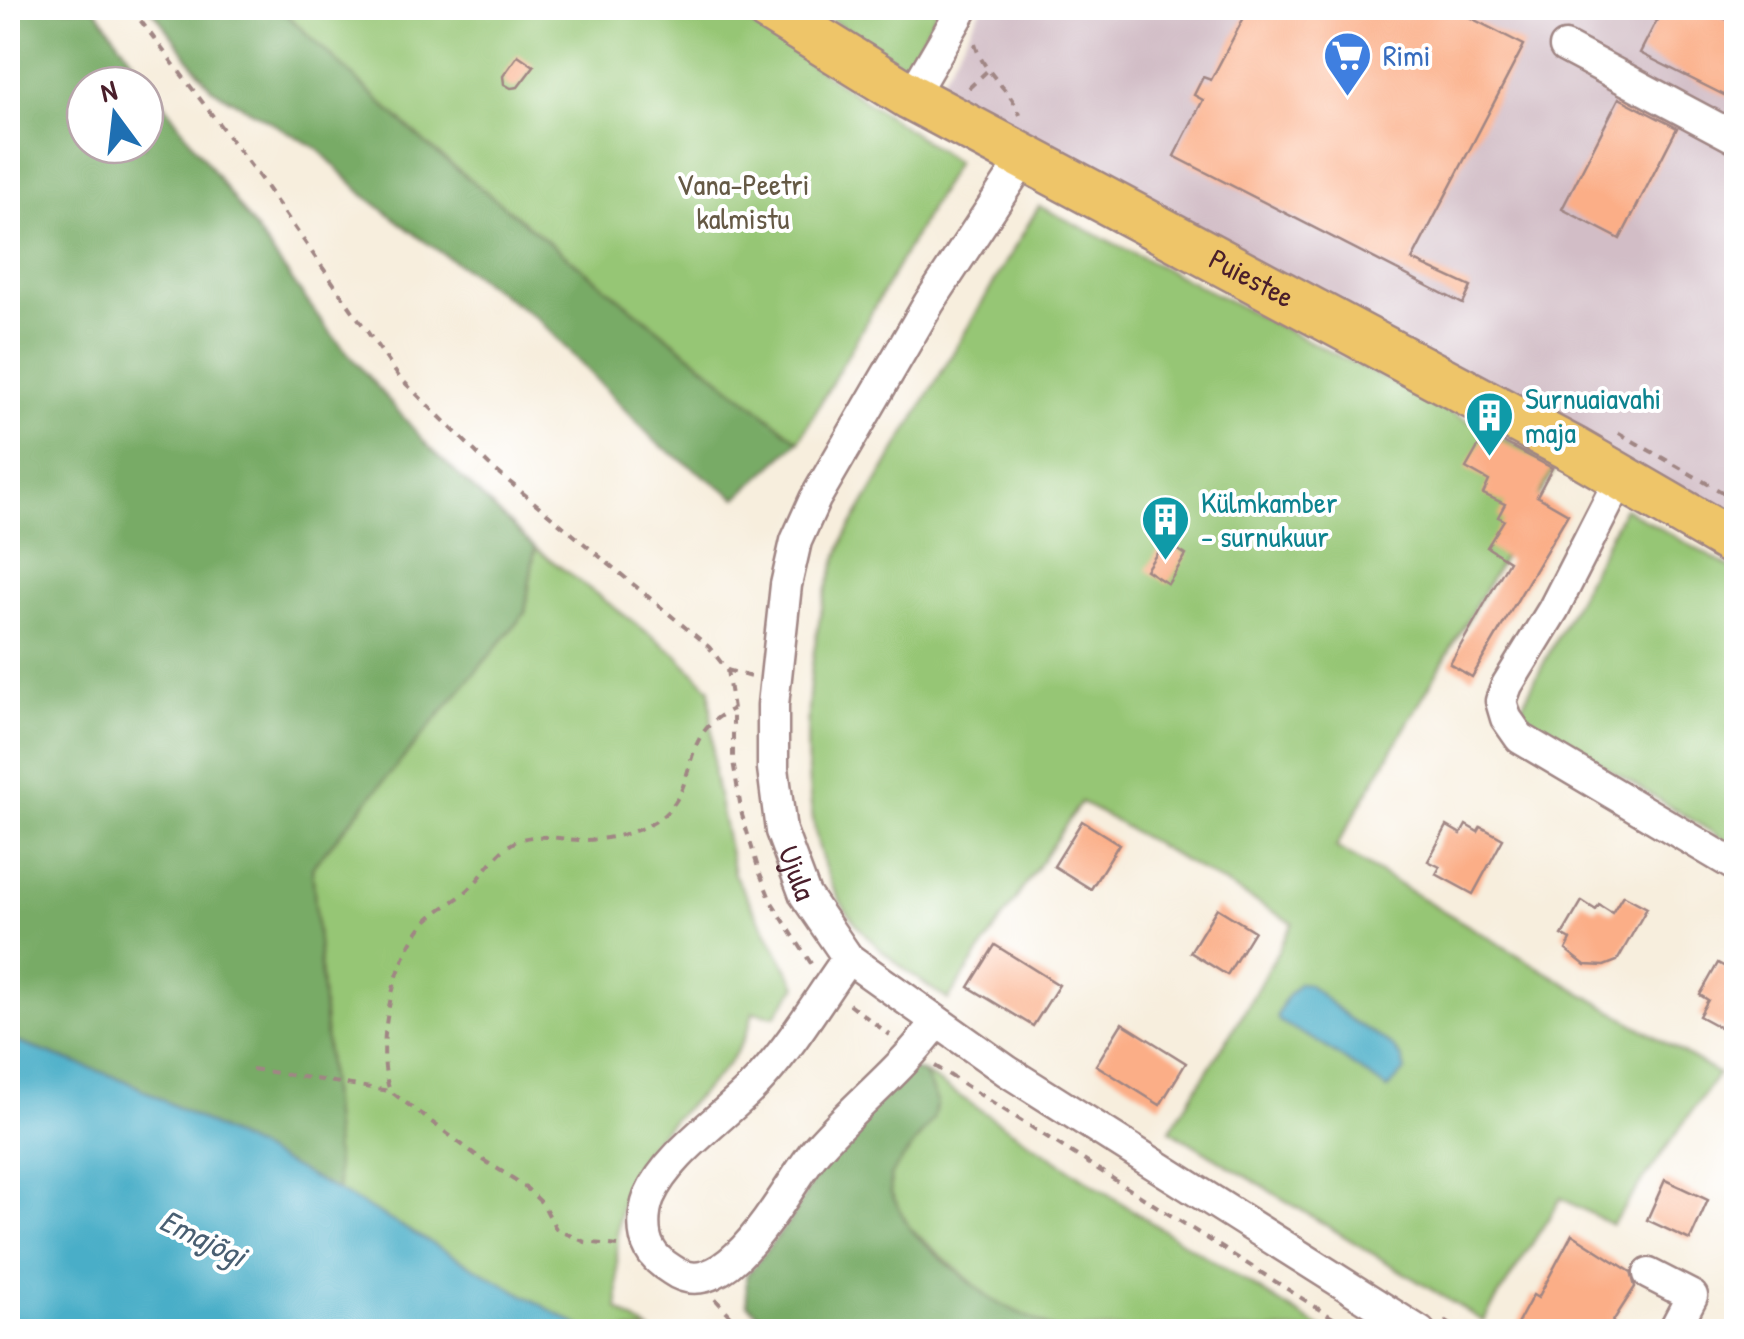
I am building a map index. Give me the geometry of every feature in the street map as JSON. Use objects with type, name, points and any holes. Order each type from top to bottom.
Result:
[{"type":"highway","name":"Puiestee","points":[[768,8],[912,96],[1023,138],[1620,455],[1736,544]]},
{"type":"street","points":[[912,96],[968,20]]},
{"type":"street","points":[[1565,48],[1736,138]]},
{"type":"street","name":"Ujula","points":[[1023,138],[815,499],[796,541],[773,705],[773,768],[781,831],[805,895],[848,958],[936,1023],[1420,1332]]},
{"type":"street","points":[[1620,455],[1553,610],[1501,701],[1506,718],[1520,738],[1736,866]]},
{"type":"street","points":[[848,958],[766,1072],[665,1171],[648,1200],[644,1214],[650,1249],[677,1274],[694,1278],[732,1263],[779,1206],[814,1152],[915,1052],[936,1023]]},
{"type":"street","points":[[1649,1274],[1692,1296],[1673,1332]]},
{"type":"path","points":[[131,8],[260,178],[399,377],[489,465],[709,647],[727,670],[733,710],[733,761],[742,815],[759,872],[787,928],[828,986],[915,1052],[1355,1332]]},
{"type":"path","points":[[968,20],[987,71],[1016,104],[1023,138]]},
{"type":"path","points":[[964,92],[987,71]]},
{"type":"path","points":[[1620,455],[1736,500]]},
{"type":"path","points":[[390,1091],[384,1052],[391,1003],[404,959],[424,923],[458,900],[510,844],[524,838],[586,840],[621,835],[664,815],[678,798],[703,730],[717,717],[733,710]]},
{"type":"path","points":[[252,1069],[390,1091],[522,1184],[543,1204],[556,1229],[585,1242],[650,1249]]},
{"type":"path","points":[[694,1278],[746,1332]]},
{"type":"shaded area","points":[[982,8],[1736,8],[1736,534],[936,89]]},
{"type":"green space","points":[[8,8],[95,8],[136,65],[65,65],[65,165],[165,165],[165,105],[328,330],[429,447],[535,548],[525,613],[312,867],[338,1191],[124,1080],[8,1039]]},
{"type":"green space","points":[[151,8],[279,8],[428,146],[799,441],[737,498],[657,443],[538,319],[364,195],[318,149],[211,88]]},
{"type":"green space","name":"Vana-Peetri kalmistu","points":[[279,8],[728,8],[956,162],[799,441],[428,146]]},
{"type":"green space","points":[[812,8],[939,8],[906,67]]},
{"type":"green space","points":[[1039,206],[1557,465],[1336,847],[1718,1074],[1612,1225],[1561,1198],[1483,1321],[1170,1130],[1246,1009],[1293,923],[1081,802],[948,1000],[872,941],[850,916],[832,884],[811,805],[808,761],[811,672],[829,581],[845,537]]},
{"type":"green space","points":[[1624,508],[1736,571],[1736,847],[1518,713]]},
{"type":"green space","points":[[535,548],[676,654],[710,689],[714,776],[734,874],[797,986],[775,1016],[753,1012],[733,1057],[646,1150],[626,1187],[619,1221],[618,1309],[650,1331],[588,1331],[338,1191],[312,867],[525,613]]},
{"type":"green space","points":[[906,1069],[923,1072],[937,1102],[933,1119],[890,1176],[891,1193],[910,1229],[992,1300],[1057,1331],[790,1331],[768,1322],[747,1304],[746,1276],[791,1219],[828,1153]]},
{"type":"green space","points":[[923,1072],[1325,1331],[1047,1329],[992,1300],[910,1229],[891,1193],[890,1176],[931,1116],[931,1089]]},
{"type":"water","points":[[1299,983],[1308,984],[1348,1018],[1391,1045],[1402,1059],[1405,1071],[1388,1089],[1279,1021],[1277,1016],[1285,999]]},
{"type":"water","name":"Emajõgi","points":[[8,1039],[124,1080],[338,1191],[588,1331],[8,1331]]},
{"type":"building","points":[[1249,8],[1451,8],[1524,45],[1412,260],[1471,287],[1463,304],[1174,156],[1203,100],[1194,95],[1203,77],[1211,80]]},
{"type":"building","points":[[1663,8],[1703,8],[1736,24],[1736,101],[1640,53]]},
{"type":"building","points":[[518,55],[534,66],[518,87],[511,88],[504,84],[503,76]]},
{"type":"building","points":[[1619,98],[1677,128],[1620,239],[1562,209]]},
{"type":"building","points":[[1486,433],[1552,468],[1537,496],[1568,514],[1472,677],[1450,664],[1509,561],[1487,547],[1504,520],[1498,517],[1505,504],[1483,494],[1489,481],[1466,468]]},
{"type":"building","name":"Külmkamber - surnukuur","points":[[1165,541],[1186,555],[1168,584],[1146,570]]},
{"type":"building","points":[[1082,821],[1119,844],[1091,889],[1054,866]]},
{"type":"building","points":[[1466,825],[1478,832],[1481,827],[1503,839],[1473,894],[1436,874],[1440,867],[1428,861],[1447,826],[1461,834]]},
{"type":"building","points":[[1623,895],[1647,908],[1617,961],[1604,966],[1585,965],[1566,950],[1571,940],[1562,935],[1582,901],[1596,910],[1599,905],[1612,913]]},
{"type":"building","points":[[1217,908],[1254,931],[1227,975],[1190,952]]},
{"type":"building","points":[[995,945],[1059,985],[1033,1026],[969,987]]},
{"type":"building","points":[[1718,963],[1736,973],[1736,1036],[1699,1016],[1708,1000],[1700,995]]},
{"type":"building","points":[[1122,1023],[1186,1063],[1160,1105],[1096,1065]]},
{"type":"building","points":[[1665,1180],[1708,1200],[1690,1240],[1647,1220]]},
{"type":"building","points":[[1572,1234],[1631,1272],[1635,1287],[1606,1332],[1513,1332],[1533,1295],[1538,1298]]},
{"type":"place","name":"Rimi","points":[[1348,98]]},
{"type":"place","name":"Surnuaiavahi maja","points":[[1490,458]]},
{"type":"place","name":"Külmkamber - surnukuur","points":[[1166,562]]}]
